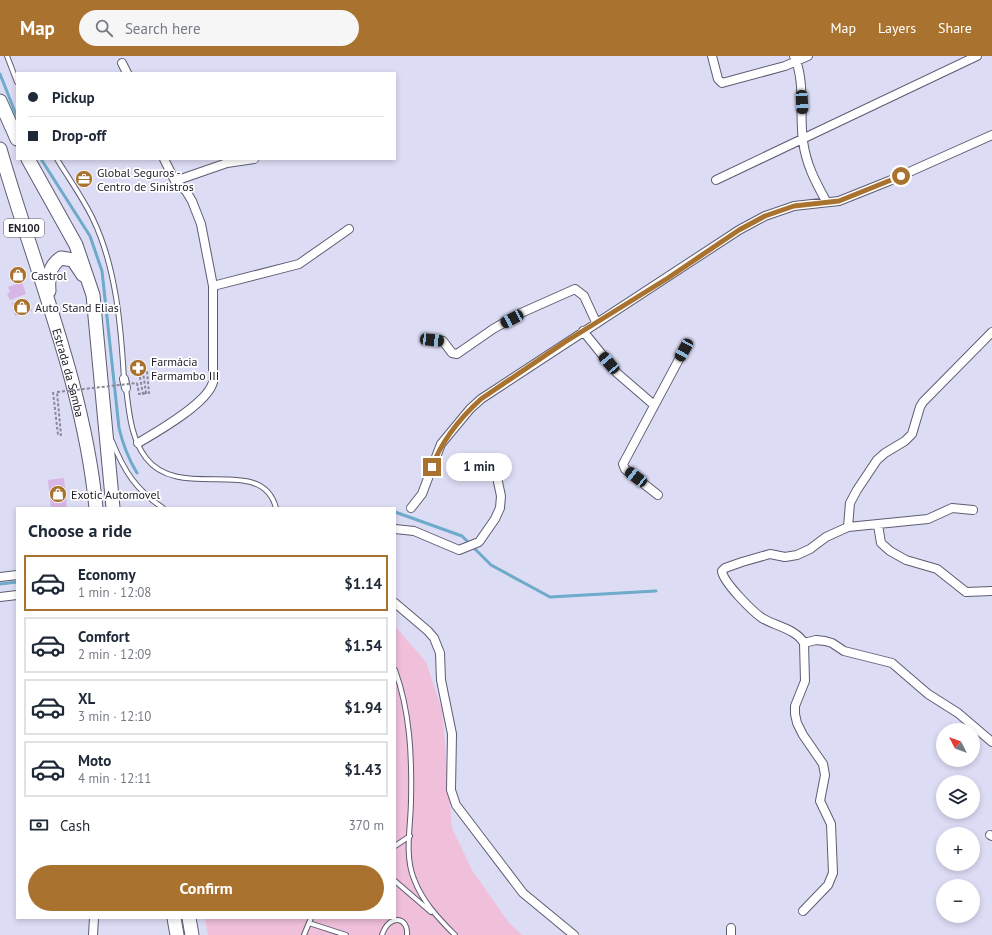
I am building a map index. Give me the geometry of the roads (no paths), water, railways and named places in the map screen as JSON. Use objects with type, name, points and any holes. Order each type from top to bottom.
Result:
[{"type":"main road","points":[[0,101],[16,137]]},
{"type":"main road","name":"Estrada da Samba","points":[[0,149],[18,212],[50,307],[73,384],[90,465],[96,507]]},
{"type":"main road","name":"EN100","points":[[29,160],[76,245],[93,295],[113,507]]},
{"type":"main road","points":[[50,307],[49,275],[54,262],[61,258],[67,258],[77,265],[93,295]]},
{"type":"main road","points":[[174,919],[177,935]]},
{"type":"main road","points":[[189,919],[192,935]]},
{"type":"street","points":[[712,56],[718,80],[722,83],[785,66],[795,59],[808,56]]},
{"type":"street","points":[[716,180],[803,140],[977,56]]},
{"type":"street","points":[[795,59],[801,91],[803,140],[808,166],[826,201]]},
{"type":"street","points":[[122,63],[126,72]]},
{"type":"street","points":[[411,508],[422,494],[441,444],[470,409],[509,379],[596,322],[668,278],[739,230],[765,216],[794,206],[826,201],[839,201],[889,181],[992,135]]},
{"type":"street","points":[[138,443],[171,423],[205,397],[214,382],[213,286],[201,224],[192,201],[186,191],[176,181],[165,160]]},
{"type":"street","points":[[176,181],[227,163],[247,160]]},
{"type":"street","points":[[213,286],[299,264],[349,229]]},
{"type":"street","points":[[432,340],[443,341],[452,353],[457,354],[515,316],[575,289],[584,296],[596,322]]},
{"type":"street","points":[[583,331],[617,373],[654,405]]},
{"type":"street","points":[[848,527],[851,500],[877,460],[885,453],[905,441],[912,434],[920,407],[923,402],[992,332]]},
{"type":"street","points":[[658,495],[623,466],[684,350]]},
{"type":"street","points":[[124,379],[126,388]]},
{"type":"street","points":[[396,529],[414,532],[456,549],[463,549],[479,542],[495,519],[500,508],[501,496],[498,482]]},
{"type":"street","points":[[803,911],[828,885],[833,873],[831,824],[820,801],[825,775],[823,764],[803,735],[797,724],[795,714],[797,700],[805,681],[804,643],[796,634],[763,618],[751,608],[725,579],[722,571],[742,562],[770,554],[785,557],[797,555],[810,549],[826,537],[848,527],[878,525],[928,518],[952,508],[973,510]]},
{"type":"street","points":[[878,525],[881,543],[890,551],[906,560],[937,569],[966,592],[992,591]]},
{"type":"street","points":[[0,567],[1,577],[16,575]]},
{"type":"street","points":[[0,597],[16,595]]},
{"type":"street","points":[[396,605],[428,630],[434,638],[440,653],[441,680],[452,734],[451,790],[456,805],[523,894],[574,935]]},
{"type":"street","points":[[804,643],[816,640],[825,640],[844,651],[892,663],[928,694],[958,713],[992,742]]},
{"type":"street","points":[[93,935],[94,919]]},
{"type":"lane","points":[[7,56],[16,79]]},
{"type":"lane","points":[[58,160],[93,218],[100,235],[117,303],[124,379]]},
{"type":"lane","points":[[126,388],[130,419],[138,443],[146,458],[162,472],[187,479],[244,480],[263,487],[269,493],[276,507]]},
{"type":"lane","points":[[104,405],[112,440],[126,471],[138,489],[161,507]]},
{"type":"lane","points":[[396,673],[408,723],[411,761],[409,857],[413,878],[423,898],[436,916]]},
{"type":"lane","points":[[396,686],[400,685]]},
{"type":"lane","points":[[396,845],[410,836]]},
{"type":"lane","points":[[396,882],[436,916],[455,935]]},
{"type":"lane","points":[[304,935],[310,920],[346,935]]},
{"type":"lane","points":[[382,935],[386,924],[393,920],[402,921],[405,924],[407,935]]},
{"type":"waterway","points":[[0,74],[16,114]]},
{"type":"waterway","points":[[42,160],[90,236],[102,271],[119,428],[126,451],[137,473]]},
{"type":"waterway","points":[[396,512],[462,536],[491,565],[550,597],[656,591]]},
{"type":"waterway","points":[[0,584],[16,582]]},
{"type":"place","name":"Global Seguros - Centro de Sinistros","points":[[84,179]]},
{"type":"place","name":"Castrol","points":[[18,275]]},
{"type":"place","name":"Auto Stand Elias","points":[[22,307]]},
{"type":"place","name":"Farmácia Farmambo III","points":[[138,368]]},
{"type":"place","name":"Exotic Automovel","points":[[58,494]]}]
